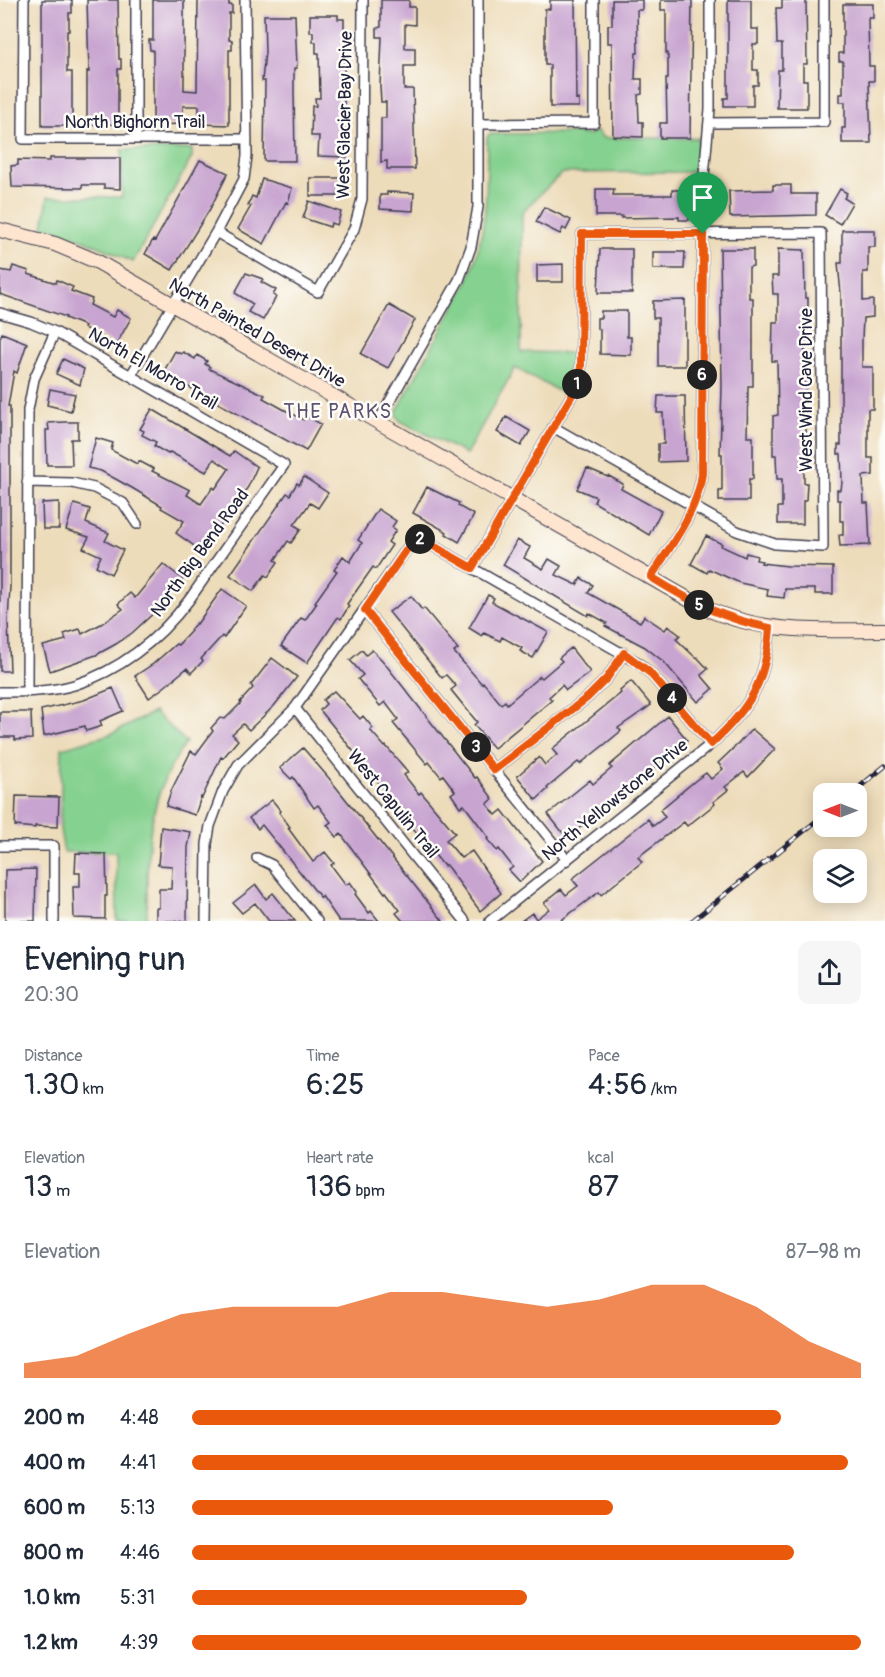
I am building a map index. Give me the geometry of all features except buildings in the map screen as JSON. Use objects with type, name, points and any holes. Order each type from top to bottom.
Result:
[{"type":"street","name":"North Bighorn Trail","points":[[24,0],[23,139],[247,139]]},
{"type":"street","points":[[136,0],[136,139]]},
{"type":"street","points":[[131,375],[216,232],[244,179],[247,139],[245,0]]},
{"type":"street","name":"West Glacier Bay Drive","points":[[216,232],[318,292],[354,229],[362,199],[363,0]]},
{"type":"street","points":[[378,422],[459,280],[476,226],[478,207],[478,0]]},
{"type":"street","points":[[478,124],[594,123],[594,0]]},
{"type":"street","points":[[651,577],[694,507],[700,490],[702,474],[703,187],[709,123],[710,0]]},
{"type":"street","points":[[709,123],[824,122],[824,0]]},
{"type":"street","name":"North Painted Desert Drive","points":[[0,230],[28,236],[82,254],[685,598],[722,616],[787,630],[885,630]]},
{"type":"street","name":"West Wind Cave Drive","points":[[694,507],[737,531],[759,540],[796,546],[823,547],[821,233],[703,234]]},
{"type":"street","points":[[472,568],[576,388],[581,367],[582,234],[703,234]]},
{"type":"street","name":"North El Morro Trail","points":[[0,313],[55,332],[284,465]]},
{"type":"street","points":[[27,692],[29,400],[34,379],[55,332]]},
{"type":"street","points":[[553,427],[694,507]]},
{"type":"street","name":"North Big Bend Road","points":[[0,692],[27,692],[73,685],[121,663],[149,643],[176,617],[189,600],[284,465]]},
{"type":"street","points":[[27,482],[72,483],[94,488],[123,503],[137,524]]},
{"type":"street","points":[[206,921],[207,844],[210,826],[224,791],[238,765],[295,708],[416,536],[624,653],[649,672],[711,744]]},
{"type":"street","points":[[365,610],[567,860]]},
{"type":"street","name":"North Yellowstone Drive","points":[[490,921],[729,728],[747,706],[766,663],[770,628]]},
{"type":"street","points":[[494,770],[588,697],[607,678],[624,653]]},
{"type":"street","name":"West Capulin Trail","points":[[295,708],[465,921]]},
{"type":"street","points":[[0,846],[54,846],[54,921]]},
{"type":"street","points":[[257,858],[272,865],[317,921]]},
{"type":"green space","points":[[597,131],[603,138],[698,138],[695,172],[562,173],[522,212],[521,352],[572,353],[570,372],[562,393],[515,368],[466,454],[400,421],[396,414],[398,409],[468,281],[475,262],[485,210],[489,134],[575,133],[588,135]]},
{"type":"green space","points":[[192,149],[192,157],[133,262],[87,241],[43,227],[48,197],[122,197],[122,150]]},
{"type":"green space","points":[[154,712],[186,742],[165,777],[153,817],[148,851],[147,921],[117,921],[116,852],[64,852],[60,830],[62,748],[111,734]]},
{"type":"railway","points":[[864,783],[885,766]]},
{"type":"railway","points":[[692,921],[813,824]]},
{"type":"district","name":"THE PARKS","points":[[338,411]]},
{"type":"route","points":[[582,234],[703,234],[702,474],[700,490],[694,507],[651,577],[685,598],[722,616],[770,628],[766,663],[759,682],[739,717],[711,744],[649,672],[624,653],[607,678],[588,697],[494,770],[365,610],[416,536],[472,568],[576,388],[581,367],[582,345],[582,234]]}]
